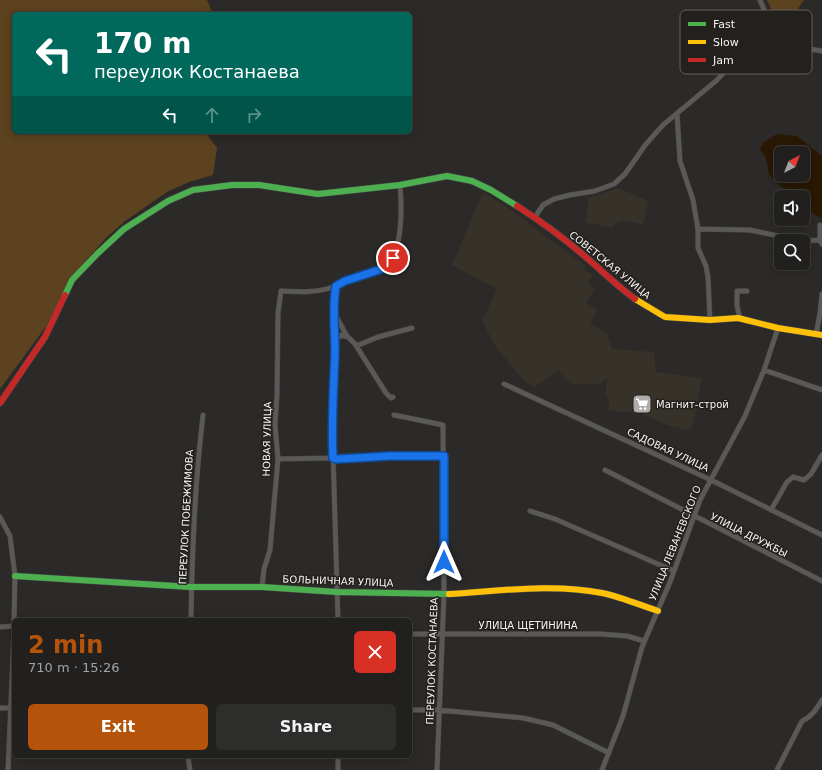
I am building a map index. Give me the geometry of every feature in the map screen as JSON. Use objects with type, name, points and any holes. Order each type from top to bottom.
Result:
[{"type":"street","points":[[760,0],[764,10]]},
{"type":"street","points":[[812,49],[822,51]]},
{"type":"street","points":[[535,217],[543,205],[554,199],[594,191],[614,184],[625,174],[646,144],[659,130],[722,74]]},
{"type":"street","points":[[677,114],[680,161],[692,200],[698,229],[698,248],[706,266],[708,277],[710,320]]},
{"type":"street","name":"СОВЕТСКАЯ УЛИЦА","points":[[0,403],[45,338],[72,280],[97,254],[124,229],[168,201],[193,190],[232,185],[259,185],[318,194],[400,185],[447,176],[472,181],[491,190],[535,217],[580,252],[624,291],[643,305],[665,317],[710,320],[740,319],[778,328],[819,335]]},
{"type":"street","points":[[338,618],[332,419],[335,341],[334,300],[336,286],[345,281],[385,268],[393,258],[397,244],[400,218],[400,185]]},
{"type":"street","points":[[698,229],[750,230],[802,241],[821,242],[820,225]]},
{"type":"street","name":"НОВАЯ УЛИЦА","points":[[262,587],[264,569],[270,550],[278,459],[276,424],[278,313],[281,291],[315,292],[336,286]]},
{"type":"street","points":[[740,319],[737,306],[737,291],[746,291]]},
{"type":"street","points":[[819,335],[822,294]]},
{"type":"street","points":[[334,313],[342,329],[356,346],[382,388],[389,396],[392,397]]},
{"type":"street","points":[[356,346],[378,337],[412,328]]},
{"type":"street","name":"УЛИЦА ЛЕВАНЕВСКОГО","points":[[602,770],[623,716],[644,641],[674,571],[700,500],[745,416],[764,370],[778,328]]},
{"type":"street","points":[[335,341],[341,335],[348,337]]},
{"type":"street","points":[[764,370],[822,390]]},
{"type":"street","name":"САДОВАЯ УЛИЦА","points":[[504,384],[711,480],[822,536]]},
{"type":"street","name":"ПЕРЕУЛОК ПОБЕЖИМОВА","points":[[190,618],[203,415]]},
{"type":"street","name":"ПЕРЕУЛОК КОСТАНАЕВА","points":[[394,415],[443,425],[444,594],[437,770]]},
{"type":"street","points":[[771,510],[787,482],[793,477],[804,480],[811,474],[822,455]]},
{"type":"street","points":[[278,459],[444,456]]},
{"type":"street","name":"УЛИЦА ДРУЖБЫ","points":[[605,470],[694,517],[822,581]]},
{"type":"street","points":[[530,511],[555,519],[674,571]]},
{"type":"street","points":[[0,517],[10,536],[12,565],[15,576],[14,618]]},
{"type":"street","name":"БОЛЬНИЧНАЯ УЛИЦА","points":[[15,576],[191,587],[262,587],[337,592],[444,594],[568,589],[603,593],[658,611]]},
{"type":"street","points":[[0,627],[12,626]]},
{"type":"street","name":"УЛИЦА ЩЕТИНИНА","points":[[412,634],[600,634],[627,636],[644,641]]},
{"type":"street","points":[[777,770],[800,728],[802,721],[813,713],[822,700]]},
{"type":"street","points":[[0,708],[12,708]]},
{"type":"street","points":[[412,710],[439,710],[523,718],[552,725],[609,753]]},
{"type":"street","points":[[8,770],[12,720]]},
{"type":"street","points":[[188,758],[190,770]]},
{"type":"street","points":[[338,758],[338,770]]},
{"type":"shaded area","points":[[0,0],[207,0],[212,12],[12,12],[12,134],[206,134],[217,148],[213,175],[189,182],[167,192],[125,221],[107,237],[68,280],[62,296],[47,325],[0,389]]},
{"type":"shaded area","points":[[767,0],[804,0],[798,10],[772,10]]},
{"type":"shaded area","points":[[777,134],[797,136],[810,146],[774,146],[774,180],[769,174],[766,158],[760,149],[764,142]]},
{"type":"shaded area","points":[[810,146],[822,156],[822,219],[810,211],[810,190],[788,190],[776,182],[810,182]]},
{"type":"shaded area","points":[[619,188],[648,201],[643,225],[623,220],[616,223],[612,228],[586,223],[588,198]]},
{"type":"shaded area","points":[[483,192],[508,208],[585,265],[584,269],[593,275],[588,283],[595,288],[586,303],[598,309],[590,324],[607,333],[612,349],[654,352],[656,372],[702,378],[693,426],[688,430],[667,425],[641,413],[609,411],[609,398],[606,397],[608,378],[597,385],[572,385],[558,371],[534,387],[525,382],[495,346],[481,319],[483,319],[497,289],[452,265]]},
{"type":"traffic: fast","points":[[65,295],[72,280],[124,229],[168,201],[193,190],[232,185],[259,185],[318,194],[400,185],[447,176],[472,181],[491,190],[517,206]]},
{"type":"traffic: fast","points":[[15,576],[191,587],[262,587],[337,592],[449,594]]},
{"type":"traffic: slow","points":[[635,299],[665,317],[710,320],[738,318],[778,328],[822,335]]},
{"type":"traffic: slow","points":[[449,594],[545,588],[583,590],[602,593],[658,611]]},
{"type":"traffic: jam","points":[[517,206],[566,240],[635,299]]},
{"type":"traffic: jam","points":[[0,403],[45,337],[65,295]]},
{"type":"place","name":"Магнит-строй","points":[[642,404]]},
{"type":"route","points":[[393,258],[385,268],[345,281],[336,286],[334,300],[335,350],[332,419],[333,458],[444,456],[444,562]]}]
